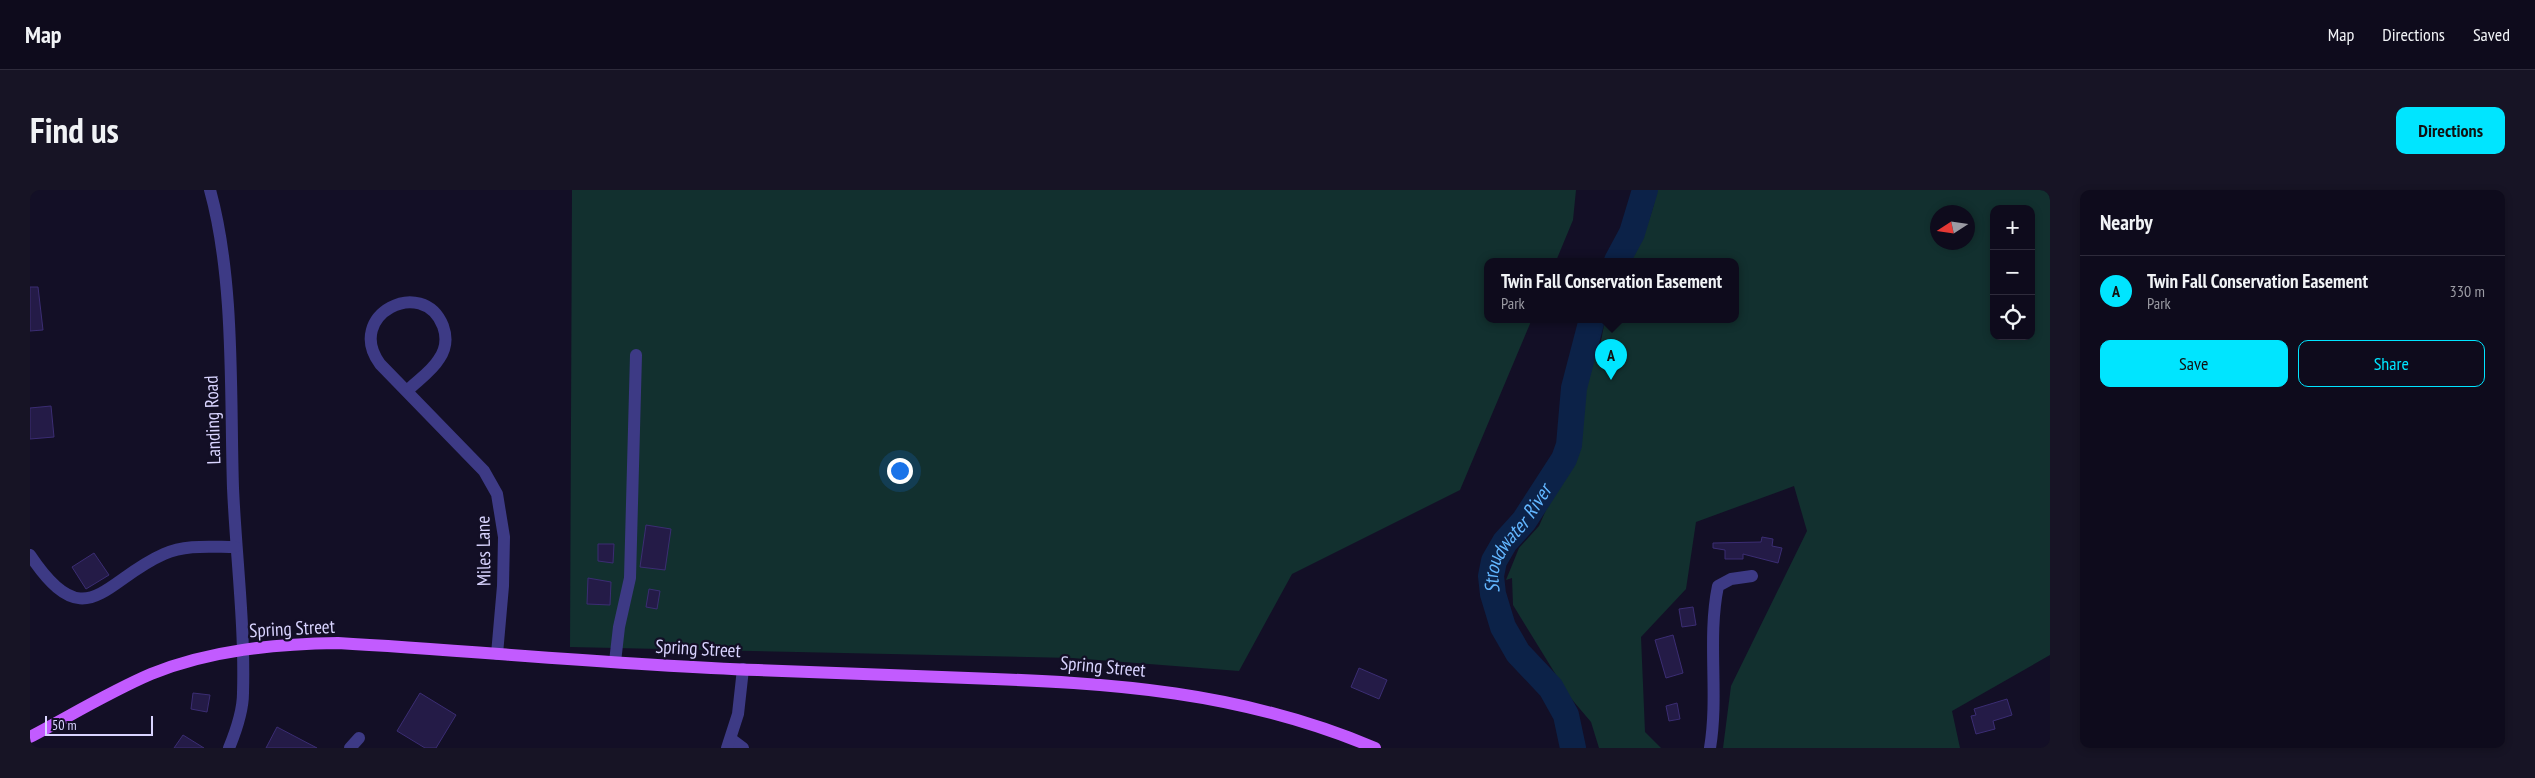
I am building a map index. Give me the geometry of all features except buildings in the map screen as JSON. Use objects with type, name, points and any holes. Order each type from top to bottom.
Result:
[{"type":"main road","name":"Spring Street","points":[[30,738],[108,695],[152,674],[242,650],[292,644],[338,643],[615,662],[743,669],[1067,681],[1152,689],[1232,702],[1308,723],[1375,748]]},
{"type":"street","name":"Landing Road","points":[[210,190],[222,254],[227,312],[235,547],[242,650],[243,695],[238,724],[229,748]]},
{"type":"street","name":"Miles Lane","points":[[406,391],[438,362],[443,351],[445,339],[443,327],[434,312],[423,305],[411,302],[398,303],[382,312],[374,322],[371,334],[371,347],[376,359],[406,391],[484,471],[497,494],[504,536],[504,586],[497,654]]},
{"type":"street","points":[[615,662],[619,627],[630,578],[636,355]]},
{"type":"street","points":[[30,556],[35,570],[63,593],[84,599],[110,590],[145,564],[178,549],[235,547]]},
{"type":"street","points":[[1710,748],[1715,696],[1713,624],[1718,586],[1731,579],[1752,576]]},
{"type":"street","points":[[743,669],[738,714],[729,743],[743,748]]},
{"type":"street","points":[[350,748],[359,738]]},
{"type":"green space","points":[[572,190],[1576,190],[1573,220],[1557,258],[1484,258],[1484,323],[1530,323],[1460,490],[1292,574],[1239,671],[1072,658],[570,647]]},
{"type":"green space","points":[[1657,190],[2050,190],[2050,655],[1952,711],[1960,748],[1723,748],[1731,686],[1807,531],[1794,486],[1696,522],[1686,589],[1641,637],[1645,732],[1661,748],[1599,748],[1591,722],[1569,696],[1513,605],[1512,578],[1506,580],[1519,548],[1539,526],[1553,494],[1576,458],[1578,433],[1570,411],[1576,395],[1571,387],[1594,361],[1604,323],[1739,323],[1739,258],[1629,258],[1642,237],[1650,218]]},
{"type":"waterway","name":"Stroudwater River","points":[[1619,258],[1632,233],[1645,190]]},
{"type":"waterway","name":"Stroudwater River","points":[[1573,748],[1566,715],[1551,688],[1518,653],[1503,627],[1493,594],[1491,576],[1494,561],[1505,542],[1524,521],[1564,459],[1569,445],[1574,388],[1591,323]]},
{"type":"place","name":"Twin Fall Conservation Easement","points":[[1611,380]]}]
